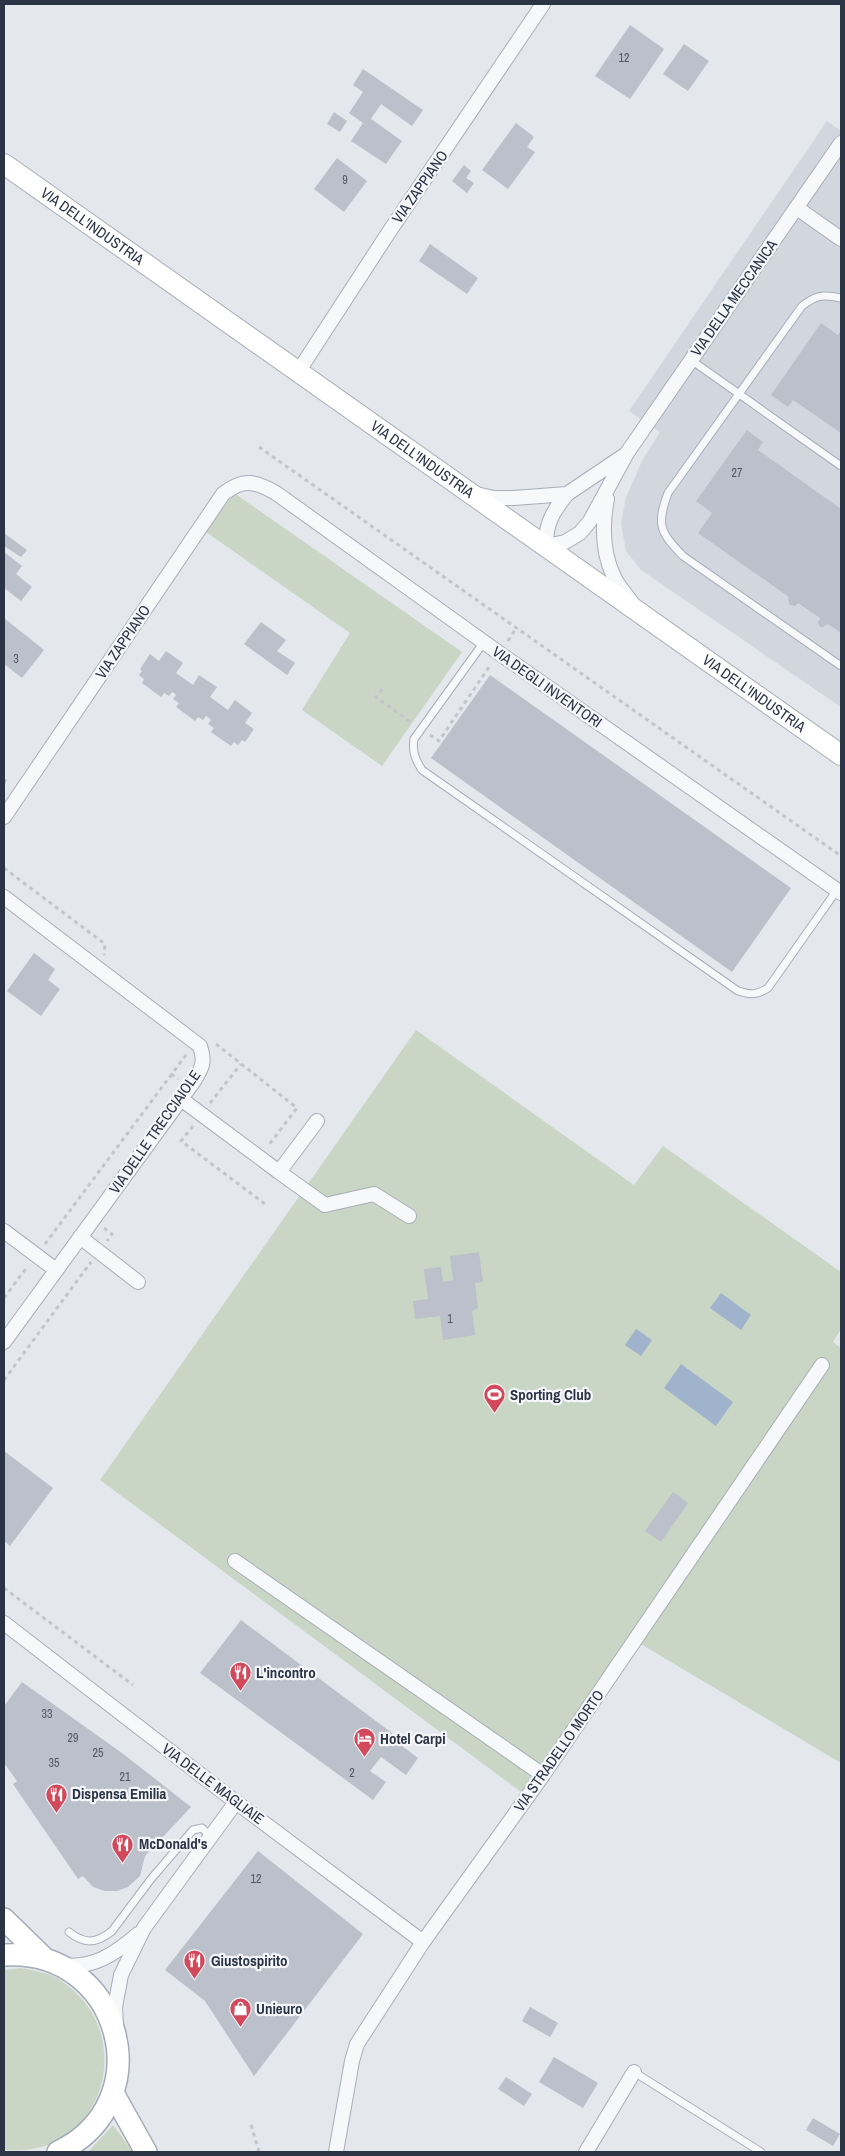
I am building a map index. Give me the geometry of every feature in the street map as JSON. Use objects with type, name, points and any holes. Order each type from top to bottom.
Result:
[{"type":"main road","points":[[4,1919],[53,1962],[81,1978],[98,1995],[106,2009],[117,2039],[118,2063],[113,2093],[97,2122],[73,2145],[58,2152]]},
{"type":"main road","points":[[4,1955],[20,1954],[53,1962]]},
{"type":"main road","points":[[113,2093],[146,2152]]},
{"type":"street","name":"VIA ZAPPIANO","points":[[298,372],[387,235],[543,4]]},
{"type":"street","name":"VIA DELLA MECCANICA","points":[[627,453],[567,494],[552,512],[545,534],[547,546],[565,542],[580,532],[594,514],[627,453],[841,143]]},
{"type":"street","name":"VIA DELL'INDUSTRIA","points":[[4,164],[637,609],[841,755]]},
{"type":"street","points":[[797,208],[841,239]]},
{"type":"street","name":"VIA DELLA MECCANICA","points":[[627,453],[607,500],[603,520],[604,541],[614,578],[637,609]]},
{"type":"street","name":"VIA ZAPPIANO","points":[[4,817],[223,494],[233,486],[252,482]]},
{"type":"street","name":"VIA DEGLI INVENTORI","points":[[252,482],[276,493],[499,653],[839,892]]},
{"type":"street","points":[[470,493],[494,498],[567,494]]},
{"type":"street","points":[[4,897],[195,1042]]},
{"type":"street","name":"VIA DELLE TRECCIAIOLE","points":[[4,1342],[201,1069],[204,1058],[200,1046],[195,1042]]},
{"type":"street","points":[[185,1093],[278,1172],[325,1205],[374,1194],[409,1216]]},
{"type":"street","points":[[278,1172],[317,1121]]},
{"type":"street","points":[[4,1232],[56,1270]]},
{"type":"street","points":[[80,1237],[138,1282]]},
{"type":"street","name":"VIA STRADELLO MORTO","points":[[336,2152],[352,2061],[357,2044],[423,1942],[543,1774],[822,1365]]},
{"type":"street","points":[[234,1561],[543,1774]]},
{"type":"street","name":"VIA DELLE MAGLIAIE","points":[[4,1623],[236,1802],[423,1942]]},
{"type":"street","points":[[118,2063],[115,2007],[121,1975],[144,1928],[236,1802]]},
{"type":"street","points":[[53,1962],[70,1966],[95,1963],[110,1956],[144,1928]]},
{"type":"street","points":[[586,2152],[634,2072]]},
{"type":"lane","points":[[841,298],[820,296],[812,298],[802,306],[668,493],[662,511],[661,524],[668,540],[683,556],[841,666]]},
{"type":"lane","points":[[691,360],[841,466]]},
{"type":"lane","points":[[484,642],[414,739],[412,749],[416,761],[422,770],[738,992],[751,995],[760,994],[768,988],[839,892]]},
{"type":"lane","points":[[69,1932],[77,1938],[88,1942],[104,1937],[112,1931],[193,1830],[202,1828],[211,1837]]},
{"type":"lane","points":[[634,2072],[761,2152]]},
{"type":"path","points":[[259,447],[841,856]]},
{"type":"path","points":[[382,689],[376,697],[438,741],[516,628]]},
{"type":"path","points":[[4,1298],[202,1034],[297,1108],[267,1147],[260,1142]]},
{"type":"path","points":[[172,1074],[185,1093],[217,1109]]},
{"type":"path","points":[[4,1380],[112,1234],[74,1204]]},
{"type":"path","points":[[4,1588],[133,1685]]},
{"type":"path","points":[[251,2125],[259,2152]]},
{"type":"shaded area","points":[[827,121],[841,131],[841,707],[641,570],[626,551],[621,523],[626,497],[643,459],[660,432],[629,411]]},
{"type":"green space","points":[[234,493],[462,652],[382,766],[302,710],[350,633],[206,532]]},
{"type":"green space","name":"Sporting Club","points":[[416,1030],[634,1185],[663,1146],[841,1272],[841,1329],[833,1342],[841,1348],[841,1763],[639,1643],[528,1797],[100,1480]]},
{"type":"green space","points":[[21,1968],[51,1975],[70,1988],[86,2004],[97,2022],[103,2041],[104,2061],[102,2081],[95,2100],[85,2117],[70,2132],[52,2143],[34,2149],[4,2150],[4,1970]]},
{"type":"green space","points":[[113,2125],[133,2152],[88,2152]]},
{"type":"water","points":[[721,1293],[751,1315],[741,1330],[710,1308]]},
{"type":"water","points":[[636,1329],[652,1340],[641,1356],[625,1345]]},
{"type":"water","points":[[681,1364],[733,1402],[716,1426],[664,1388]]},
{"type":"building","points":[[630,25],[664,49],[630,99],[595,76]]},
{"type":"building","points":[[684,44],[709,61],[688,91],[663,74]]},
{"type":"building","points":[[363,69],[423,110],[412,126],[381,104],[371,119],[402,141],[386,164],[351,141],[363,123],[349,113],[363,92],[353,85]]},
{"type":"building","points":[[334,112],[347,121],[340,132],[327,124]]},
{"type":"building","points":[[516,123],[534,137],[527,147],[535,152],[508,189],[482,170]]},
{"type":"building","points":[[337,158],[367,181],[344,212],[314,189]]},
{"type":"building","points":[[464,165],[471,171],[466,178],[474,183],[467,193],[452,181]]},
{"type":"building","points":[[430,244],[478,278],[467,294],[419,261]]},
{"type":"building","points":[[821,323],[838,335],[841,331],[841,433],[793,400],[788,407],[771,395]]},
{"type":"building","points":[[747,430],[763,442],[758,450],[841,509],[841,633],[828,624],[820,627],[818,623],[820,618],[798,603],[795,606],[790,605],[789,597],[698,533],[712,513],[696,501]]},
{"type":"building","points":[[4,533],[27,550],[21,557],[4,546]]},
{"type":"building","points":[[4,552],[22,566],[16,574],[32,587],[21,601],[4,588]]},
{"type":"building","points":[[4,618],[44,650],[22,678],[4,664]]},
{"type":"building","points":[[261,622],[286,640],[277,651],[295,663],[287,675],[244,644]]},
{"type":"building","points":[[166,651],[183,663],[176,673],[193,685],[199,675],[217,687],[210,697],[228,710],[235,700],[252,713],[245,723],[254,729],[245,742],[242,740],[238,745],[234,742],[231,746],[211,732],[214,728],[208,724],[211,720],[209,718],[206,716],[203,720],[198,717],[195,721],[176,707],[179,703],[173,699],[176,695],[174,693],[172,692],[169,696],[164,693],[161,697],[142,683],[144,679],[139,675],[142,671],[140,669],[150,654],[159,661]]},
{"type":"building","points":[[490,675],[791,888],[732,972],[431,758]]},
{"type":"building","points":[[34,953],[55,969],[48,980],[60,989],[41,1016],[7,991]]},
{"type":"building","points":[[479,1252],[483,1282],[475,1283],[478,1308],[472,1311],[475,1335],[443,1340],[440,1316],[415,1319],[413,1301],[428,1299],[424,1269],[441,1267],[443,1282],[453,1280],[450,1256]]},
{"type":"building","points":[[4,1451],[53,1488],[10,1546],[4,1541]]},
{"type":"building","points":[[673,1492],[688,1503],[661,1542],[645,1531]]},
{"type":"building","points":[[241,1620],[392,1733],[390,1737],[418,1758],[406,1775],[381,1757],[370,1771],[386,1782],[373,1800],[200,1673]]},
{"type":"building","points":[[22,1682],[122,1753],[191,1807],[145,1856],[140,1876],[128,1887],[117,1891],[105,1891],[93,1887],[83,1876],[78,1879],[13,1784],[17,1781],[4,1763],[4,1706]]},
{"type":"building","points":[[258,1851],[363,1934],[254,2076],[205,2001],[165,1970]]},
{"type":"building","points":[[530,2007],[558,2023],[550,2037],[522,2021]]},
{"type":"building","points":[[554,2057],[598,2083],[583,2108],[539,2082]]},
{"type":"building","points":[[506,2077],[532,2094],[524,2106],[498,2089]]},
{"type":"building","points":[[813,2118],[840,2134],[833,2146],[806,2130]]},
{"type":"place","name":"Sporting Club","points":[[494,1414]]},
{"type":"place","name":"L'incontro","points":[[240,1692]]},
{"type":"place","name":"Hotel Carpi","points":[[364,1758]]},
{"type":"place","name":"Dispensa Emilia","points":[[56,1813]]},
{"type":"place","name":"McDonald's","points":[[123,1863]]},
{"type":"place","name":"Giustospirito","points":[[195,1980]]},
{"type":"place","name":"Unieuro","points":[[240,2028]]}]
